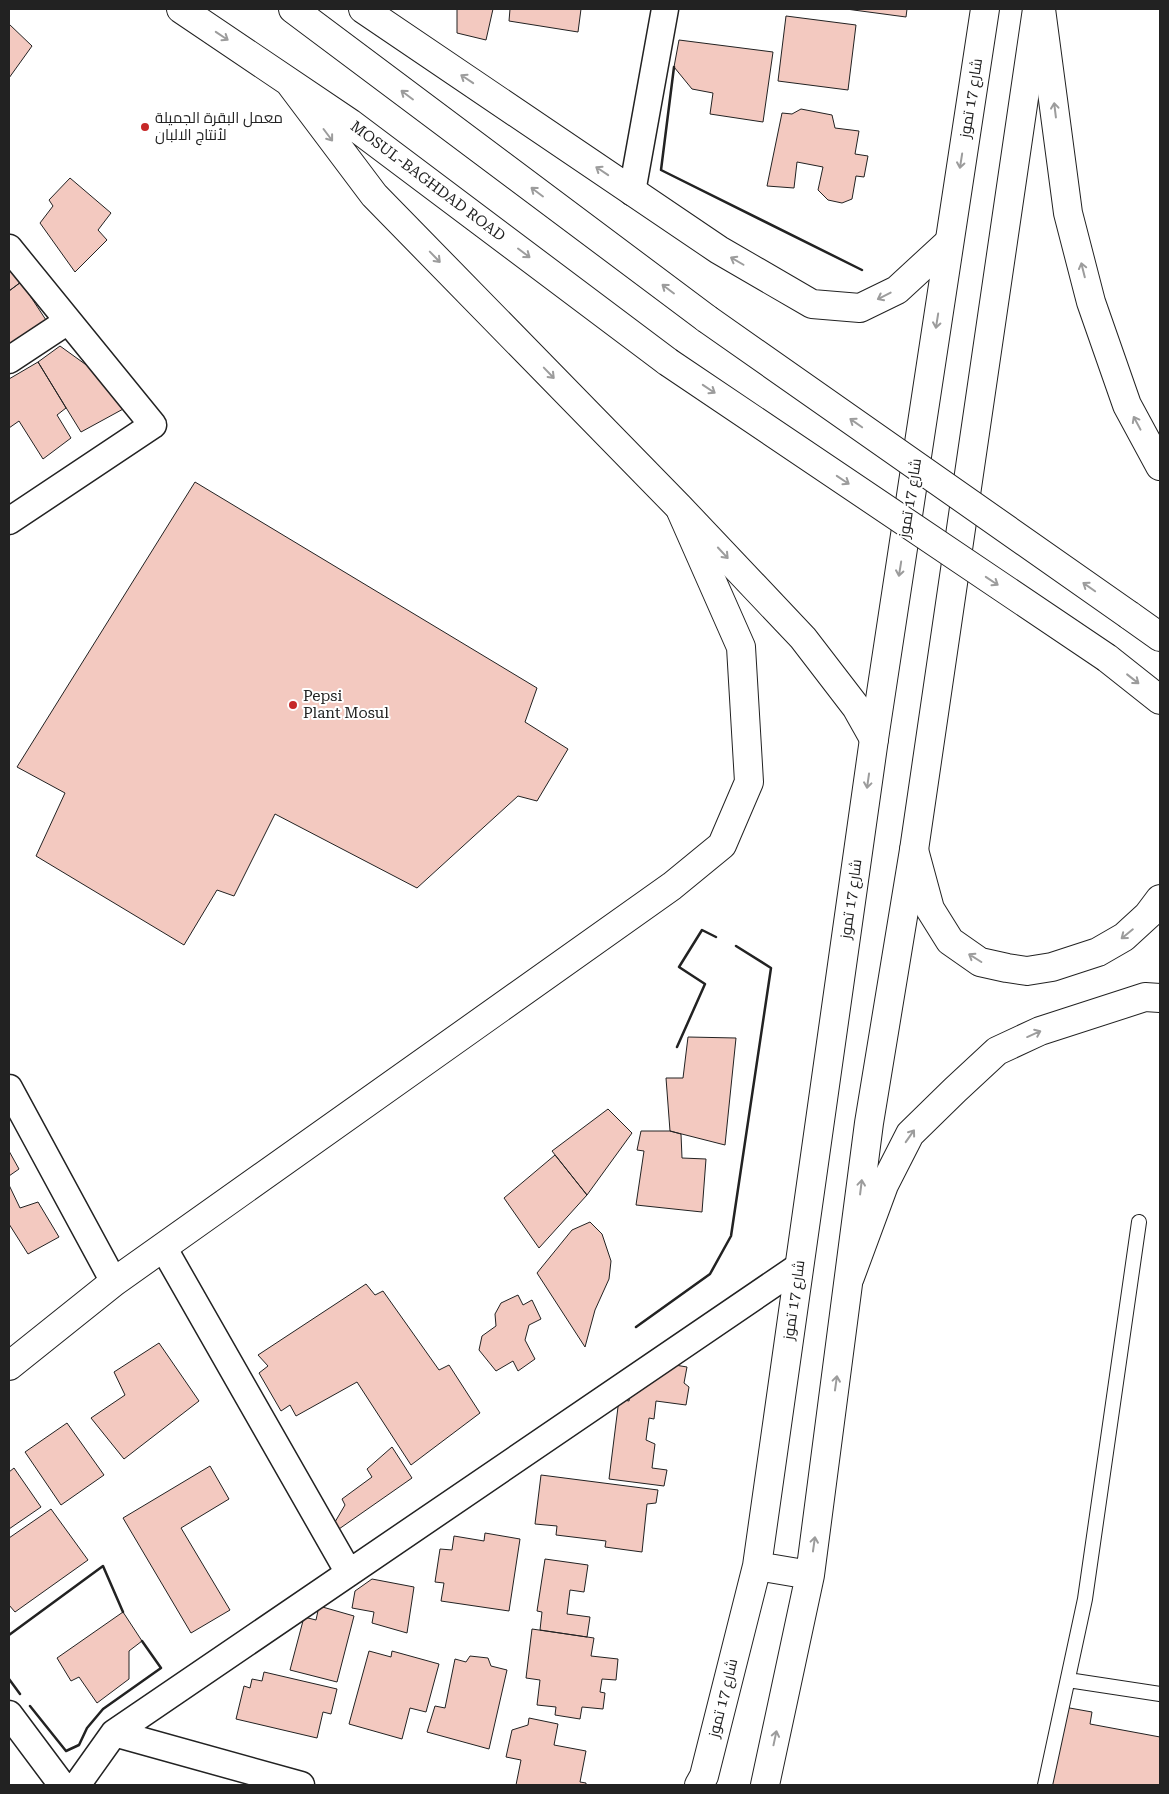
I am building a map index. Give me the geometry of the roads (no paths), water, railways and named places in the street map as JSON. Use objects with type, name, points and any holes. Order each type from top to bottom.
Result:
[{"type":"main road","name":"MOSUL-BAGHDAD ROAD","points":[[181,9],[350,123],[668,362],[1107,658],[1158,701]]},
{"type":"main road","points":[[293,9],[707,319],[1160,637]]},
{"type":"main road","points":[[363,9],[719,250],[812,304],[860,308],[897,290],[948,243]]},
{"type":"main road","name":"شارع 17 تموز","points":[[699,1785],[706,1766],[757,1566],[874,739],[985,9]]},
{"type":"main road","points":[[764,1785],[810,1575],[869,1122],[914,850],[1037,9]]},
{"type":"main road","points":[[1041,9],[1068,212],[1091,302],[1127,405],[1160,466]]},
{"type":"main road","points":[[289,82],[374,195],[679,506],[803,638],[856,707],[874,739]]},
{"type":"main road","points":[[9,1366],[114,1282],[672,886],[722,845],[749,782],[741,647],[679,506]]},
{"type":"main road","points":[[914,850],[930,909],[950,941],[980,962],[1007,968],[1027,971],[1052,967],[1098,952],[1124,937],[1148,915],[1160,899]]},
{"type":"main road","points":[[850,1277],[884,1185],[910,1134],[997,1051],[1048,1028],[1145,997],[1160,998]]},
{"type":"main road","points":[[757,1566],[810,1575]]},
{"type":"street","points":[[632,192],[665,9]]},
{"type":"street","points":[[9,248],[153,425],[9,521]]},
{"type":"street","points":[[9,360],[68,321]]},
{"type":"street","points":[[9,1088],[114,1282]]},
{"type":"street","points":[[163,1247],[350,1573]]},
{"type":"street","points":[[77,1785],[114,1733],[798,1267]]},
{"type":"street","points":[[9,1714],[62,1785]]},
{"type":"street","points":[[114,1733],[301,1785]]},
{"type":"lane","points":[[1045,1785],[1085,1599],[1138,1222]]},
{"type":"lane","points":[[1068,1680],[1160,1694]]},
{"type":"place","name":"معمل البقرة الجميلة لأنتاج الالبان","points":[[145,127]]},
{"type":"place","name":"Pepsi Plant Mosul","points":[[293,705]]}]
